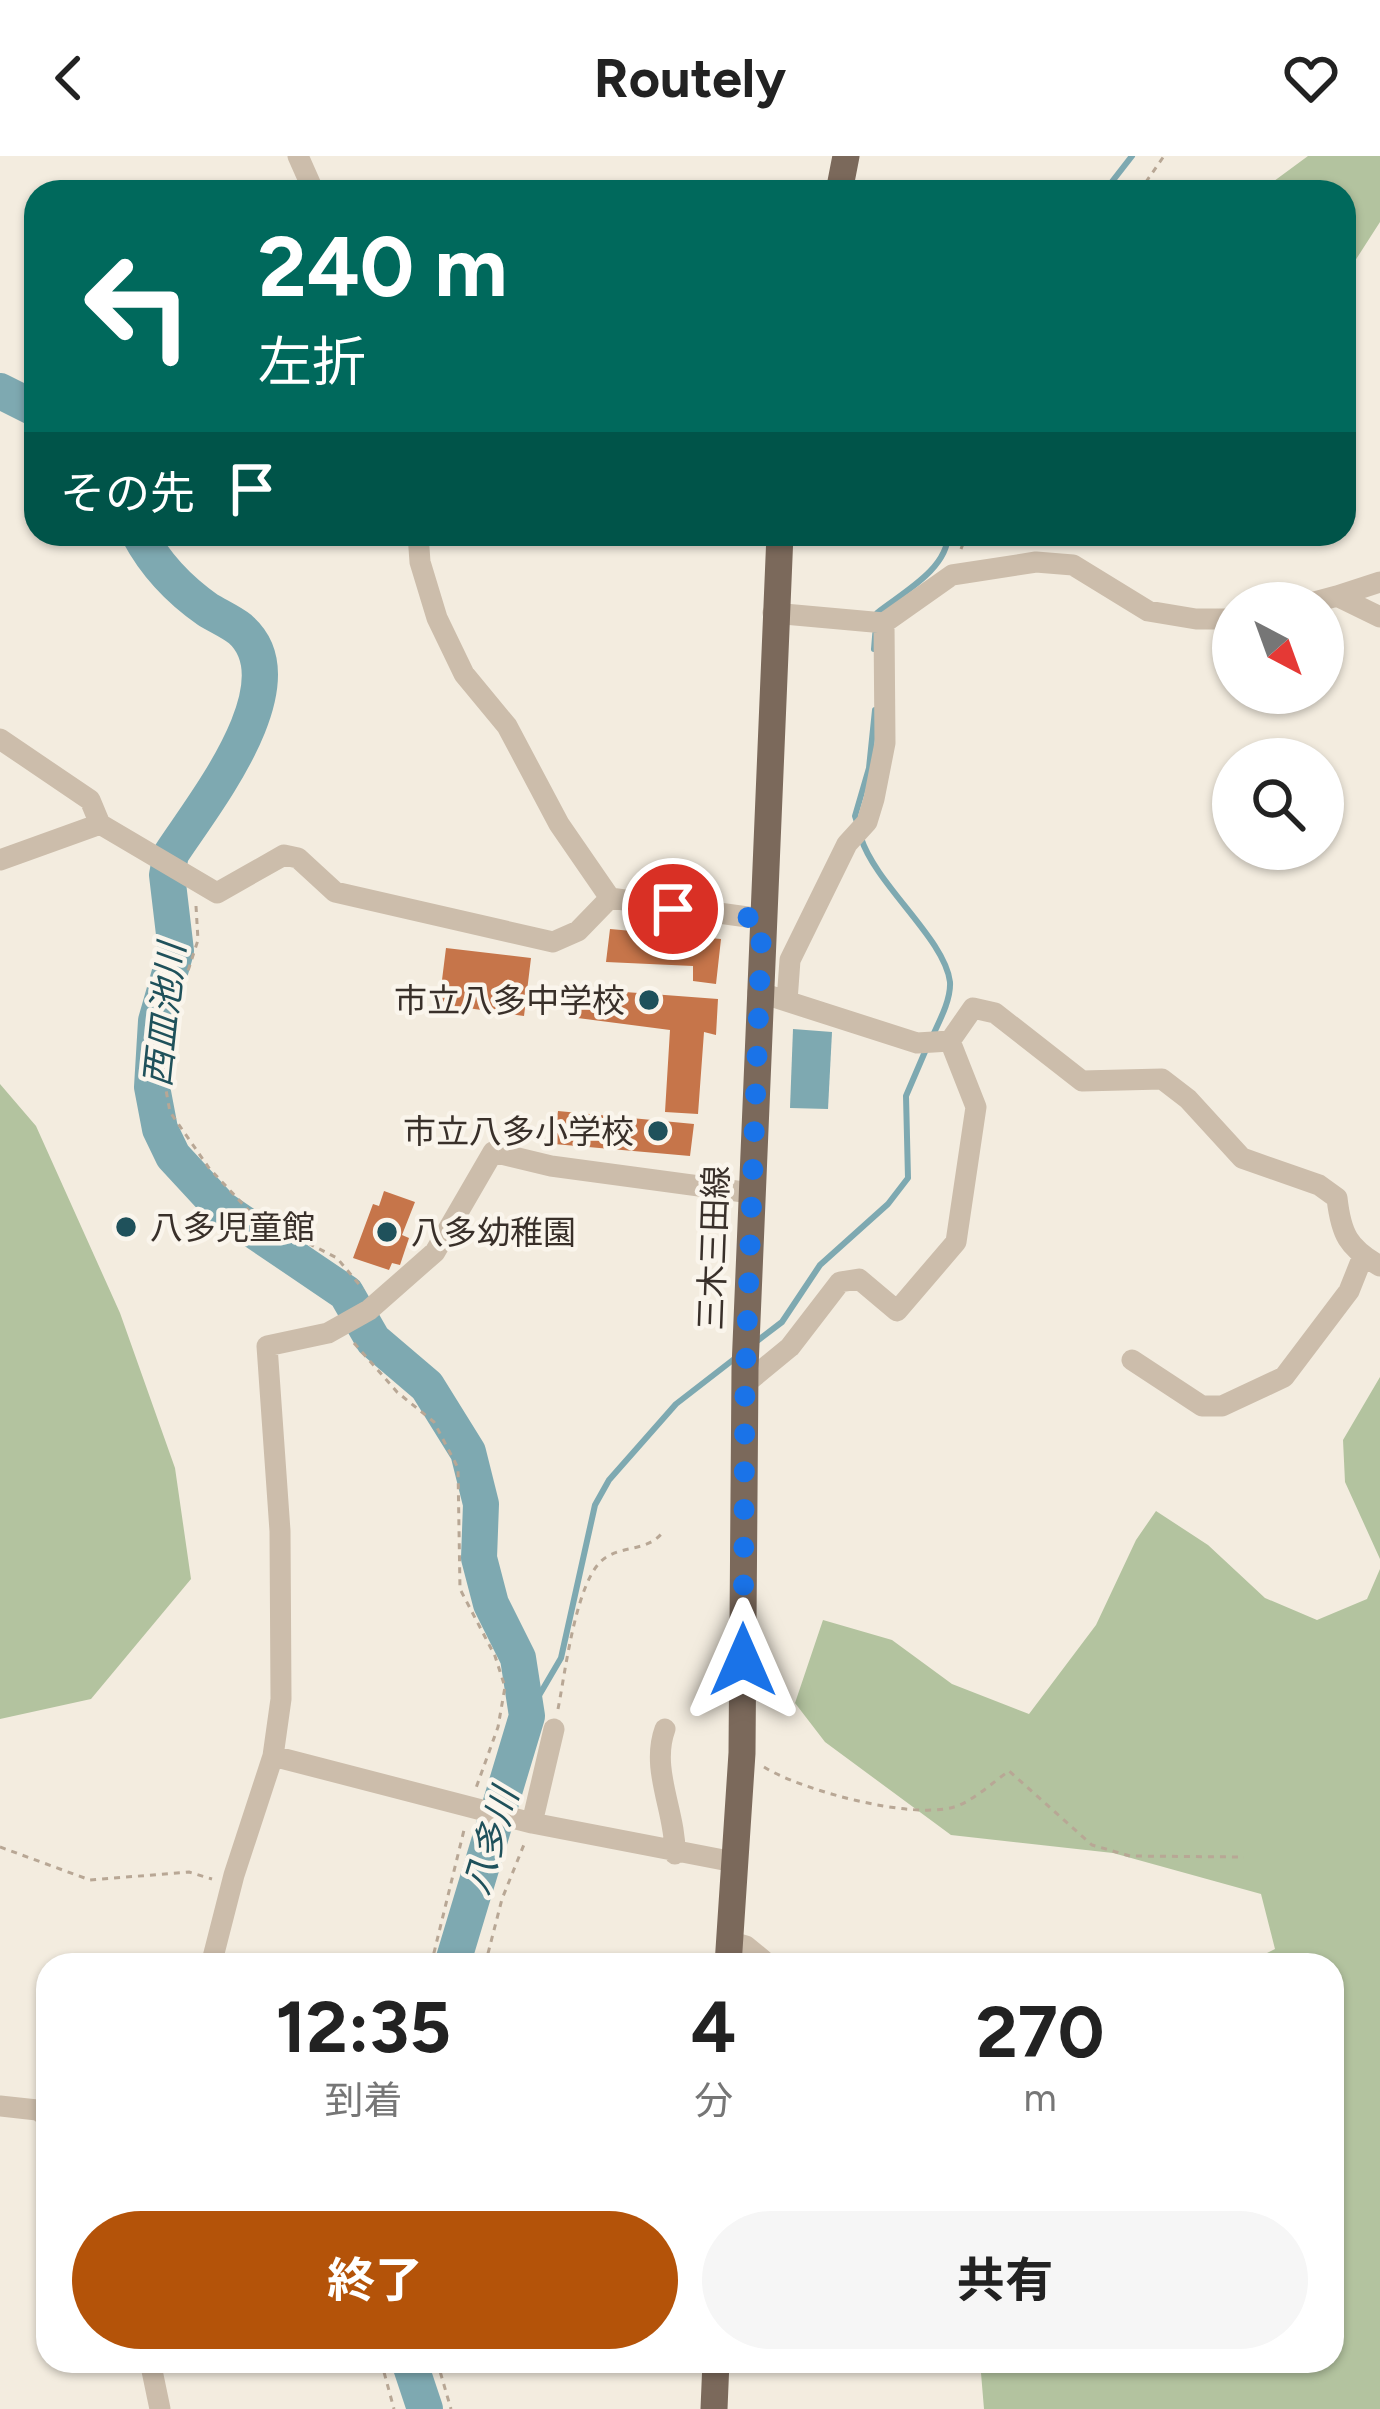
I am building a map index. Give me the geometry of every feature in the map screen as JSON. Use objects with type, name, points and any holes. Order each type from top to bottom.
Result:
[{"type":"main road","name":"三木三田線","points":[[729,1953],[742,1753],[746,1365],[779,546]]},
{"type":"main road","points":[[714,2409],[716,2373]]},
{"type":"street","points":[[419,546],[437,618],[464,674],[507,726],[560,824],[610,898],[762,919]]},
{"type":"street","points":[[773,613],[884,623],[952,575],[1036,562],[1072,565],[1148,611],[1212,620]]},
{"type":"street","points":[[1344,594],[1380,582]]},
{"type":"street","points":[[1344,599],[1380,616]]},
{"type":"street","points":[[787,1001],[790,960],[847,844],[867,822],[874,799],[885,743],[884,623]]},
{"type":"street","points":[[0,739],[90,800],[100,824],[217,892],[284,855],[298,858],[335,892],[553,942],[578,931],[610,898]]},
{"type":"street","points":[[0,860],[100,824]]},
{"type":"street","points":[[758,992],[917,1043],[950,1041]]},
{"type":"street","points":[[950,1041],[973,1008],[995,1012],[1082,1081],[1162,1079],[1188,1099],[1243,1158],[1319,1185],[1337,1198],[1341,1232],[1371,1261],[1284,1377],[1222,1406],[1202,1406],[1132,1360]]},
{"type":"street","points":[[746,1365],[790,1347],[840,1282],[859,1279],[897,1311],[956,1242],[976,1108],[950,1041]]},
{"type":"street","points":[[214,1953],[273,1756],[284,1654],[268,1346],[345,1326],[371,1308],[435,1252],[493,1152],[551,1166],[752,1193]]},
{"type":"street","points":[[526,1822],[554,1729]]},
{"type":"street","points":[[665,1729],[662,1786],[676,1820],[675,1854]]},
{"type":"street","points":[[273,1756],[526,1822],[734,1862]]},
{"type":"street","points":[[0,2106],[36,2110]]},
{"type":"street","points":[[152,2373],[160,2409]]},
{"type":"path","points":[[192,879],[199,940],[160,1057],[170,1112],[232,1196],[276,1231],[337,1258],[354,1274],[371,1308]]},
{"type":"path","points":[[345,1326],[397,1392],[434,1422],[458,1468],[460,1589],[495,1656],[505,1687],[434,1953]]},
{"type":"path","points":[[554,1729],[583,1593],[598,1564],[608,1555],[647,1546],[663,1532]]},
{"type":"path","points":[[742,1753],[792,1784],[864,1802],[936,1808],[956,1807],[1009,1771],[1093,1845],[1130,1856],[1244,1857]]},
{"type":"path","points":[[488,1953],[526,1822]]},
{"type":"path","points":[[0,1846],[90,1880],[189,1872],[231,1884]]},
{"type":"path","points":[[384,2373],[394,2409]]},
{"type":"path","points":[[440,2373],[451,2409]]},
{"type":"green space","points":[[1308,156],[1380,156],[1380,222],[1356,259],[1356,180],[1275,180]]},
{"type":"green space","points":[[0,1084],[36,1126],[120,1313],[175,1468],[191,1579],[91,1699],[0,1719]]},
{"type":"green space","points":[[1380,1377],[1380,1559],[1345,1482],[1343,1440]]},
{"type":"green space","points":[[1156,1511],[1208,1545],[1265,1598],[1317,1620],[1367,1599],[1380,1569],[1380,2409],[984,2409],[981,2373],[1344,2373],[1344,1953],[1267,1953],[1275,1949],[1261,1894],[1113,1853],[951,1835],[825,1742],[795,1703],[823,1620],[892,1640],[952,1684],[1029,1714],[1096,1625],[1136,1540]]},
{"type":"water","points":[[793,1029],[832,1032],[828,1109],[790,1108]]},
{"type":"building","points":[[610,929],[721,939],[716,984],[693,981],[693,966],[606,962]]},
{"type":"building","points":[[446,948],[531,958],[524,1016],[439,1004]]},
{"type":"building","points":[[572,988],[718,999],[716,1035],[704,1032],[698,1114],[665,1112],[670,1030],[570,1017]]},
{"type":"building","points":[[558,1111],[694,1124],[690,1156],[554,1144]]},
{"type":"building","points":[[384,1191],[415,1202],[402,1235],[409,1238],[400,1265],[392,1263],[389,1270],[353,1258],[373,1204],[379,1206]]},
{"type":"waterway","points":[[1113,180],[1132,156]]},
{"type":"waterway","name":"西皿池川","points":[[0,391],[24,403]]},
{"type":"waterway","name":"西皿池川","points":[[147,546],[177,585],[240,629],[256,652],[260,680],[240,744],[171,854],[167,875],[176,951],[156,1021],[152,1087],[160,1129],[173,1156],[222,1209],[346,1293],[373,1340],[427,1386],[468,1452],[481,1504],[479,1558],[491,1604],[518,1658],[527,1716],[456,1953]]},
{"type":"waterway","points":[[874,649],[877,613],[932,569],[946,546]]},
{"type":"waterway","points":[[858,825],[855,816],[869,768],[875,710]]},
{"type":"waterway","points":[[861,838],[945,965],[949,995],[933,1035]]},
{"type":"waterway","points":[[757,1341],[782,1322],[820,1265],[888,1204],[908,1178],[906,1096],[927,1047]]},
{"type":"waterway","points":[[527,1716],[561,1658],[595,1505],[609,1480],[676,1404],[738,1356]]},
{"type":"waterway","name":"八多川","points":[[413,2373],[425,2409]]},
{"type":"place","name":"市立八多中学校","points":[[649,1000]]},
{"type":"place","name":"市立八多小学校","points":[[658,1131]]},
{"type":"place","name":"八多児童館","points":[[126,1227]]},
{"type":"place","name":"八多幼稚園","points":[[387,1232]]},
{"type":"route","points":[[673,909],[762,919],[745,1384],[743,1660]]}]
